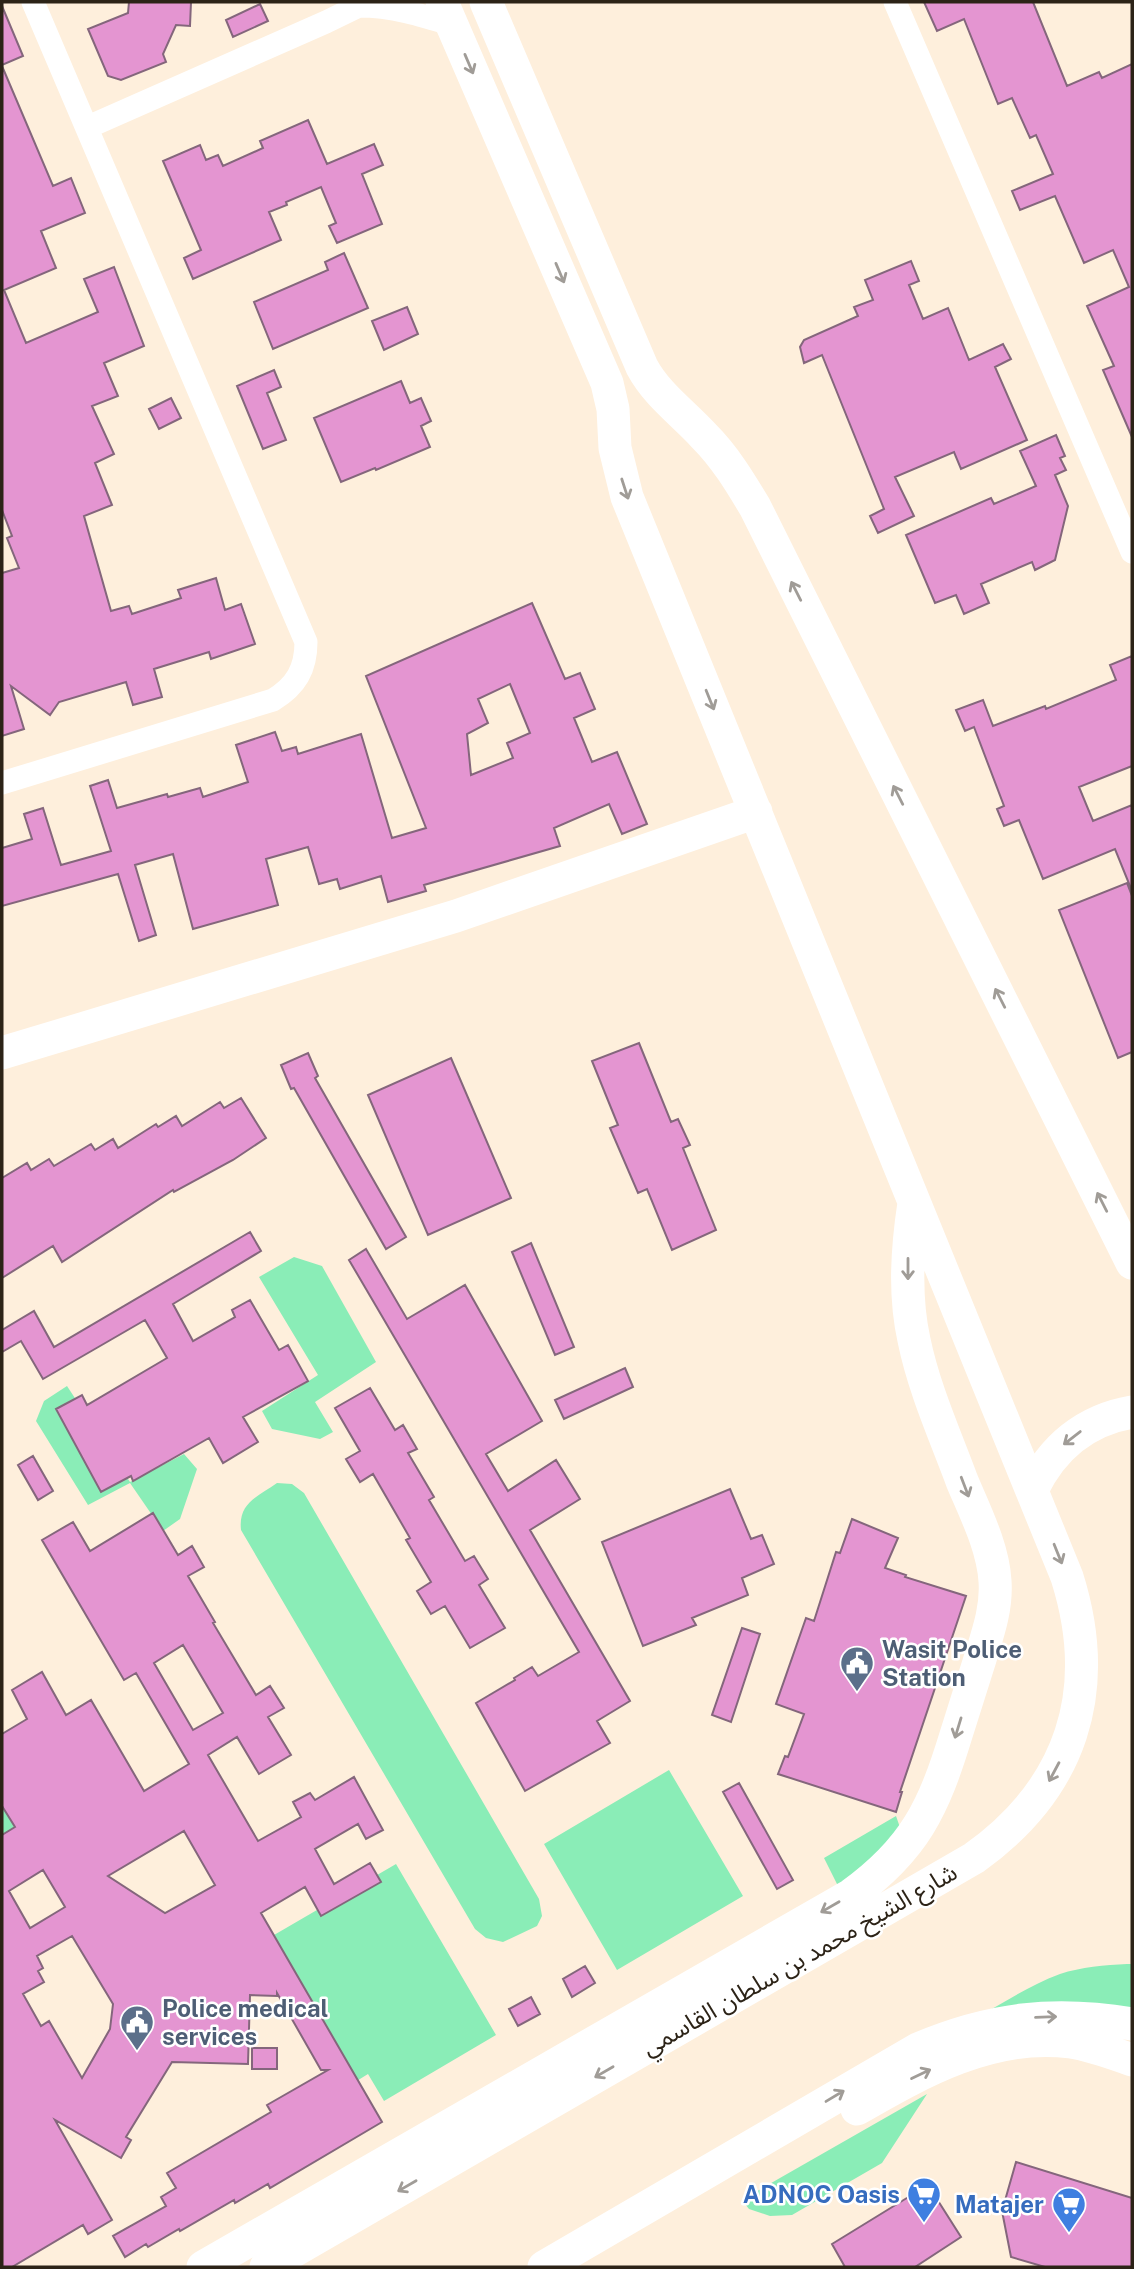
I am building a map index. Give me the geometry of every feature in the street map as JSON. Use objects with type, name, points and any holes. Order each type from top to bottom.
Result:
[{"type":"main road","points":[[486,2],[649,380],[725,460],[755,508],[1132,1263]]},
{"type":"main road","name":"شارع الشيخ محمد بن سلطان القاسمي","points":[[266,2267],[974,1858],[1015,1824],[1048,1783],[1061,1759],[1078,1708],[1082,1682],[1080,1629],[1075,1602],[1032,1490],[627,497],[615,448],[611,395],[447,14]]},
{"type":"main road","points":[[611,395],[649,380]]},
{"type":"main road","points":[[2,1053],[456,916],[756,812]]},
{"type":"main road","points":[[203,2267],[851,1895],[887,1867],[916,1832],[945,1771],[989,1629],[996,1595],[990,1552],[933,1405],[914,1339],[907,1270],[914,1201]]},
{"type":"main road","points":[[1032,1490],[1050,1460],[1072,1438],[1095,1423],[1132,1412]]},
{"type":"main road","points":[[544,2267],[889,2064],[928,2045],[978,2027],[1009,2020],[1073,2016],[1132,2024]]},
{"type":"main road","points":[[585,2267],[883,2094],[923,2073],[974,2052],[1015,2042],[1043,2040],[1071,2042],[1132,2060]]},
{"type":"street","points":[[2,783],[272,700],[295,682],[306,656],[306,642],[33,2]]},
{"type":"street","points":[[895,2],[1132,552]]},
{"type":"street","points":[[88,127],[360,4],[447,14]]},
{"type":"green space","points":[[294,1257],[322,1266],[376,1362],[315,1402],[333,1432],[320,1439],[272,1429],[262,1411],[318,1375],[259,1277]]},
{"type":"green space","points":[[67,1386],[130,1482],[184,1454],[197,1469],[180,1519],[163,1531],[130,1483],[88,1505],[36,1421],[44,1401]]},
{"type":"green space","points":[[277,1483],[292,1484],[304,1493],[539,1899],[542,1916],[537,1926],[503,1942],[486,1938],[475,1929],[241,1530],[246,1507]]},
{"type":"green space","points":[[669,1770],[743,1896],[617,1970],[544,1844]]},
{"type":"green space","points":[[2,1806],[15,1827],[2,1835]]},
{"type":"green space","points":[[896,1816],[903,1836],[843,1896],[824,1858]]},
{"type":"green space","points":[[396,1864],[496,2035],[384,2101],[368,2074],[347,2087],[262,1942]]},
{"type":"green space","points":[[1132,1964],[1132,2017],[990,2010],[1060,1974],[1093,1967]]},
{"type":"green space","points":[[927,2094],[882,2163],[792,2215],[770,2216],[749,2209],[745,2204],[745,2198]]},
{"type":"building","points":[[129,2],[191,2],[190,26],[176,25],[163,54],[166,62],[121,80],[108,76],[88,29],[128,13]]},
{"type":"building","points":[[924,2],[1033,2],[1067,86],[1099,72],[1102,78],[1132,64],[1132,437],[1103,370],[1114,366],[1087,306],[1129,287],[1113,250],[1084,263],[1055,196],[1020,210],[1012,191],[1053,174],[1036,135],[1030,138],[1012,98],[998,104],[964,19],[937,31]]},
{"type":"building","points":[[260,4],[268,21],[233,37],[226,20]]},
{"type":"building","points":[[2,6],[23,56],[2,65]]},
{"type":"building","points":[[2,66],[53,186],[71,178],[85,213],[41,231],[56,268],[4,290],[26,343],[98,312],[84,279],[114,267],[144,346],[104,363],[118,396],[92,406],[114,454],[95,463],[112,505],[84,516],[111,611],[129,606],[132,614],[181,598],[178,590],[216,578],[225,610],[241,604],[255,644],[211,659],[209,652],[154,669],[162,697],[133,705],[126,682],[59,702],[50,715],[11,686],[24,729],[2,736],[2,573],[19,568],[7,538],[12,536],[2,510]]},
{"type":"building","points":[[308,120],[327,164],[374,144],[383,165],[362,174],[382,224],[337,243],[329,226],[336,223],[321,187],[269,212],[281,240],[193,279],[184,258],[201,250],[163,161],[200,145],[206,160],[218,155],[223,166],[263,148],[260,141]]},
{"type":"building","points":[[344,253],[368,308],[273,349],[254,302],[328,270],[325,262]]},
{"type":"building","points":[[911,261],[919,281],[909,285],[923,319],[948,308],[969,360],[1003,344],[1011,359],[995,367],[1027,440],[961,469],[954,452],[895,477],[914,516],[878,533],[870,516],[884,509],[822,355],[804,363],[800,347],[804,340],[858,316],[854,307],[873,300],[865,280]]},
{"type":"building","points":[[407,307],[418,334],[384,350],[372,321]]},
{"type":"building","points":[[274,370],[281,387],[267,393],[286,440],[263,449],[237,386]]},
{"type":"building","points":[[401,381],[410,403],[421,398],[431,421],[421,426],[430,447],[341,482],[314,418]]},
{"type":"building","points":[[171,398],[181,418],[159,429],[149,409]]},
{"type":"building","points":[[1056,435],[1065,456],[1060,458],[1066,470],[1055,475],[1068,506],[1055,560],[1035,570],[1032,562],[981,584],[989,603],[964,614],[956,595],[935,603],[906,535],[991,498],[994,504],[1036,486],[1020,451]]},
{"type":"building","points":[[532,603],[565,679],[580,673],[595,709],[574,718],[592,762],[617,752],[647,824],[622,834],[609,804],[554,828],[560,846],[424,885],[426,891],[388,902],[381,876],[340,889],[337,879],[319,884],[308,847],[266,859],[278,905],[193,929],[173,854],[135,865],[156,935],[139,941],[118,874],[2,906],[2,848],[32,839],[24,814],[43,808],[61,865],[111,851],[90,786],[108,780],[117,808],[200,788],[203,797],[248,782],[236,745],[275,732],[282,751],[296,747],[298,754],[361,734],[392,838],[426,828],[366,676]],"holes":[[[510,684],[530,733],[507,743],[513,758],[471,775],[467,734],[488,723],[478,699]]]},
{"type":"building","points":[[1132,656],[1132,766],[1079,787],[1093,821],[1132,805],[1132,891],[1115,849],[1043,879],[1019,820],[1004,826],[997,809],[1004,806],[974,727],[965,731],[956,710],[983,700],[993,726],[1045,706],[1046,709],[1116,680],[1110,665]]},
{"type":"building","points":[[1127,883],[1132,896],[1132,1052],[1118,1058],[1059,910]]},
{"type":"building","points":[[639,1043],[671,1122],[678,1119],[690,1145],[683,1148],[716,1230],[672,1250],[647,1189],[638,1193],[610,1128],[618,1125],[592,1061]]},
{"type":"building","points":[[308,1053],[318,1076],[315,1078],[406,1237],[386,1249],[294,1088],[291,1089],[281,1065]]},
{"type":"building","points":[[451,1058],[511,1198],[428,1235],[368,1095]]},
{"type":"building","points":[[241,1098],[266,1138],[233,1160],[174,1192],[173,1190],[62,1262],[53,1246],[2,1278],[2,1178],[27,1163],[31,1170],[49,1159],[54,1166],[91,1144],[95,1150],[113,1139],[118,1148],[156,1124],[158,1127],[176,1116],[182,1126],[220,1102],[224,1108]]},
{"type":"building","points":[[250,1232],[261,1251],[173,1304],[193,1341],[235,1317],[232,1310],[250,1300],[279,1350],[288,1345],[308,1381],[243,1417],[258,1442],[223,1463],[209,1438],[133,1481],[131,1476],[101,1492],[56,1409],[82,1395],[87,1405],[167,1358],[145,1320],[43,1379],[21,1341],[2,1352],[2,1330],[34,1311],[54,1347]]},
{"type":"building","points":[[531,1243],[574,1347],[555,1355],[512,1252]]},
{"type":"building","points":[[366,1249],[407,1319],[465,1285],[542,1421],[486,1454],[508,1491],[556,1460],[580,1499],[530,1530],[630,1701],[597,1721],[610,1743],[525,1791],[476,1703],[532,1667],[538,1676],[579,1652],[349,1260]]},
{"type":"building","points":[[625,1368],[633,1387],[564,1419],[555,1400]]},
{"type":"building","points":[[370,1388],[395,1430],[403,1425],[417,1449],[408,1453],[434,1497],[429,1500],[465,1561],[474,1556],[488,1579],[479,1585],[505,1628],[470,1648],[445,1606],[431,1614],[417,1591],[431,1582],[406,1540],[410,1538],[373,1474],[360,1482],[346,1459],[360,1451],[335,1408]]},
{"type":"building","points":[[33,1456],[53,1491],[38,1500],[18,1465]]},
{"type":"building","points":[[730,1489],[751,1539],[762,1535],[774,1564],[742,1578],[748,1595],[692,1618],[696,1625],[643,1646],[602,1542]]},
{"type":"building","points":[[153,1513],[178,1555],[192,1546],[204,1567],[188,1576],[215,1622],[213,1623],[256,1695],[270,1686],[284,1708],[268,1717],[291,1755],[259,1774],[237,1737],[208,1755],[258,1841],[301,1817],[293,1802],[310,1793],[315,1800],[354,1777],[383,1830],[366,1839],[358,1824],[315,1849],[334,1884],[370,1863],[381,1882],[321,1916],[305,1887],[261,1913],[382,2122],[270,2188],[268,2184],[235,2203],[234,2200],[180,2231],[179,2229],[148,2247],[146,2244],[125,2257],[113,2236],[166,2206],[161,2197],[176,2188],[167,2173],[271,2112],[267,2105],[328,2070],[321,2070],[277,1993],[277,1996],[250,1995],[248,2064],[172,2062],[126,2137],[131,2140],[121,2158],[55,2120],[112,2220],[88,2234],[83,2225],[12,2267],[2,2267],[2,1835],[15,1827],[2,1806],[2,1734],[27,1719],[12,1690],[42,1672],[66,1715],[91,1700],[144,1791],[189,1764],[136,1673],[124,1680],[42,1540],[73,1522],[90,1551]],"holes":[[[183,1645],[223,1713],[193,1730],[154,1663]],[[184,1831],[215,1885],[165,1913],[108,1876]],[[43,1870],[65,1907],[30,1928],[9,1891]],[[72,1936],[113,2004],[110,2029],[82,2078],[49,2021],[41,2026],[23,1994],[44,1982],[38,1971],[43,1968],[37,1956]]]},
{"type":"building","points":[[852,1519],[898,1538],[885,1568],[966,1596],[900,1792],[896,1812],[778,1774],[785,1756],[788,1757],[804,1714],[776,1704],[806,1618],[814,1621],[836,1552],[840,1553]]},
{"type":"building","points":[[742,1628],[760,1634],[731,1722],[712,1715]]},
{"type":"building","points":[[739,1783],[793,1880],[777,1889],[723,1792]]},
{"type":"building","points":[[585,1966],[595,1983],[572,1997],[563,1979]]},
{"type":"building","points":[[531,1997],[540,2014],[518,2026],[509,2009]]},
{"type":"building","points":[[252,2048],[277,2048],[277,2069],[252,2069]]},
{"type":"building","name":"Matajer","points":[[1016,2162],[1132,2198],[1132,2267],[1045,2267],[1011,2257],[1002,2211]]},
{"type":"building","points":[[928,2185],[961,2237],[915,2267],[845,2267],[832,2244]]},
{"type":"place","name":"Wasit Police Station","points":[[857,1693]]},
{"type":"place","name":"Police medical services","points":[[137,2052]]},
{"type":"place","name":"ADNOC Oasis","points":[[924,2224]]},
{"type":"place","name":"Matajer","points":[[1069,2234]]}]
